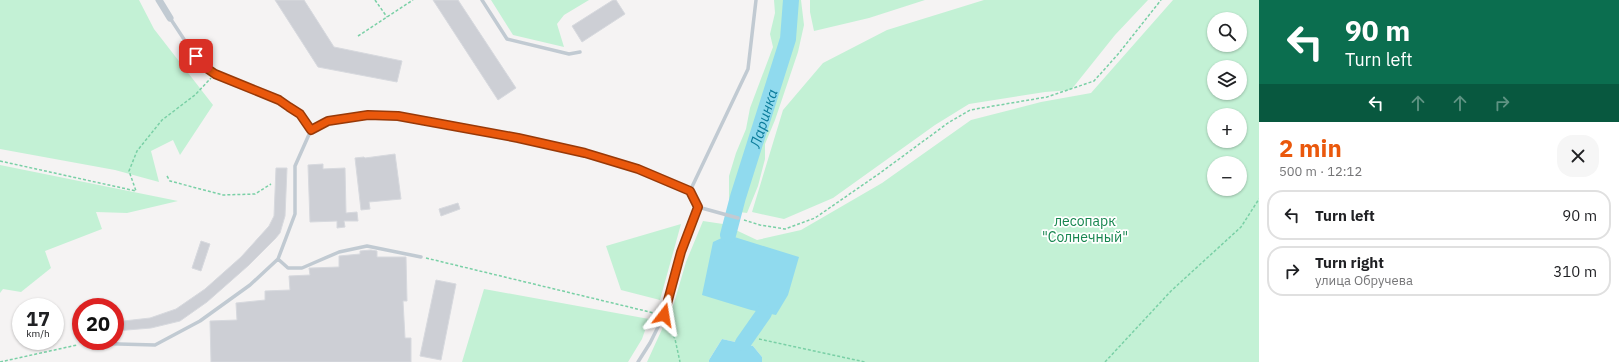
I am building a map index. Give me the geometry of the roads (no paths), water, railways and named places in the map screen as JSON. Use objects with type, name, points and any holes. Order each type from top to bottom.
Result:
[{"type":"street","points":[[159,0],[170,18]]},
{"type":"lane","points":[[482,0],[507,39],[570,54],[580,52]]},
{"type":"lane","points":[[690,191],[748,69],[756,0]]},
{"type":"lane","points":[[170,18],[205,67],[215,74],[279,100],[300,114],[311,130]]},
{"type":"lane","points":[[124,344],[154,345],[193,325],[250,285],[278,259],[295,214],[295,166],[311,130],[328,121],[368,115],[398,116],[518,138],[585,153],[638,169],[690,191],[698,207],[681,252],[664,315],[650,343],[638,362]]},
{"type":"lane","points":[[698,207],[738,218]]},
{"type":"lane","points":[[278,259],[288,268],[302,268],[339,252],[367,246],[421,257]]},
{"type":"water","points":[[728,235],[799,257],[788,295],[776,315],[751,310],[702,295],[713,242]]},
{"type":"water","points":[[722,339],[753,346],[762,357],[762,362],[709,362]]},
{"type":"waterway","name":"Ларинка","points":[[728,235],[738,197],[788,39],[791,0]]},
{"type":"waterway","name":"Ларинка","points":[[743,343],[764,313]]},
{"type":"park label","name":"лесопарк \"Солнечный\"","points":[[1085,230]]}]
